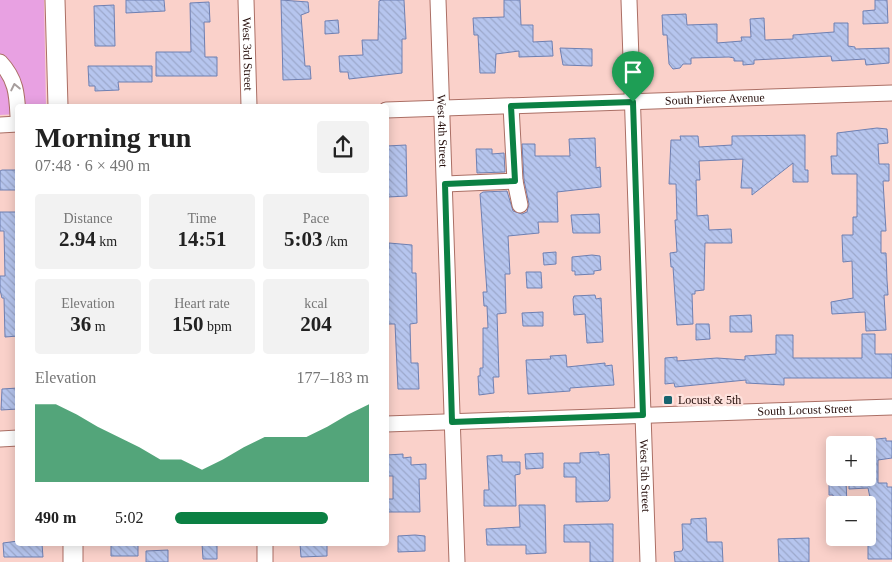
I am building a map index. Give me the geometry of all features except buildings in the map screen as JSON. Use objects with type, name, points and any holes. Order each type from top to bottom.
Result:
[{"type":"main road","points":[[55,0],[58,104]]},
{"type":"main road","points":[[73,546],[73,562]]},
{"type":"street","name":"West 3rd Street","points":[[246,0],[249,104]]},
{"type":"street","name":"West 4th Street","points":[[438,0],[456,562]]},
{"type":"street","name":"West 5th Street","points":[[629,0],[648,562]]},
{"type":"street","points":[[0,62],[16,86],[17,104]]},
{"type":"street","name":"South Pierce Avenue","points":[[389,110],[892,93]]},
{"type":"street","points":[[511,106],[515,181],[520,205]]},
{"type":"street","points":[[0,125],[15,124]]},
{"type":"street","points":[[445,184],[515,181]]},
{"type":"street","name":"South Locust Street","points":[[389,424],[892,407]]},
{"type":"street","points":[[0,438],[15,438]]},
{"type":"street","points":[[265,546],[265,562]]},
{"type":"shaded area","points":[[0,0],[44,0],[46,104],[15,104],[15,114],[0,115]]},
{"type":"place","name":"Locust & 5th","points":[[668,400]]},
{"type":"route","points":[[633,102],[643,415],[452,422],[445,184],[515,181],[511,106],[633,102]]}]
